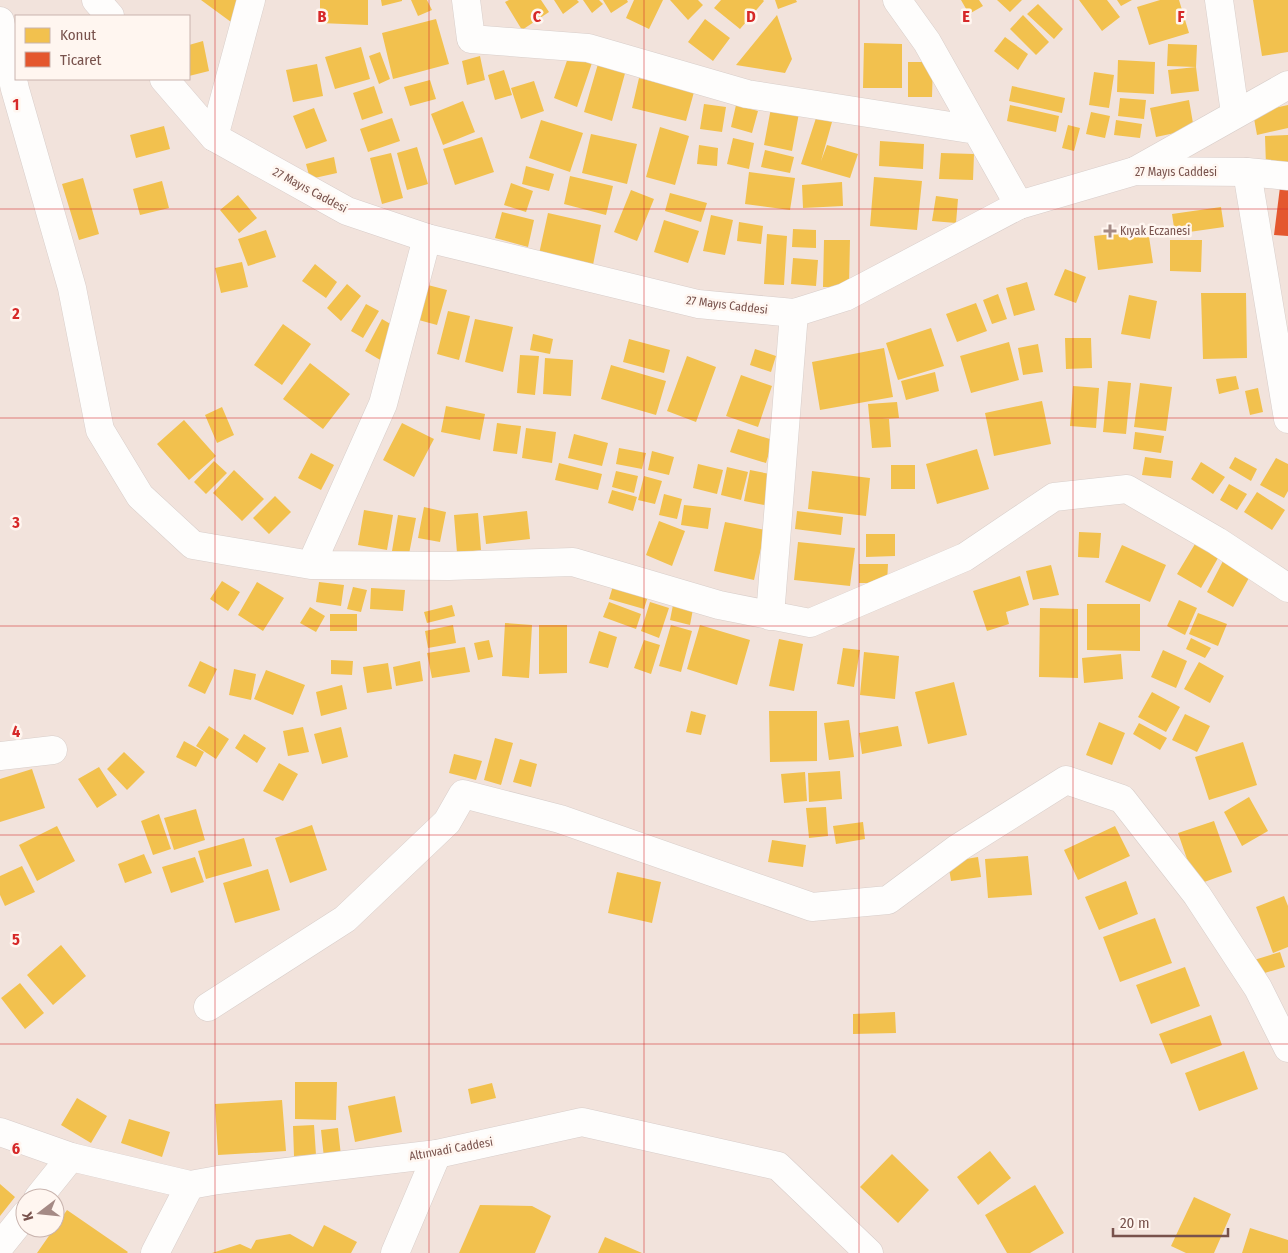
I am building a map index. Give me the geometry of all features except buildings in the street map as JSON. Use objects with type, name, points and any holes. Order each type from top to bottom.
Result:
[{"type":"street","points":[[96,0],[109,15]]},
{"type":"street","points":[[214,137],[251,0]]},
{"type":"street","points":[[466,0],[471,39],[588,48],[747,94],[976,130]]},
{"type":"street","points":[[897,0],[927,42],[1018,205]]},
{"type":"street","points":[[1218,0],[1235,113]]},
{"type":"street","points":[[0,21],[15,89],[72,288],[100,430],[140,496],[193,545],[311,565],[449,566],[573,562],[719,605],[810,623],[964,557],[1054,497],[1127,490],[1217,541],[1288,588]]},
{"type":"street","name":"27 Mayıs Caddesi","points":[[165,80],[214,137],[347,211],[427,238],[698,304],[794,313],[845,298],[1018,205],[1135,171],[1247,172],[1288,176]]},
{"type":"street","points":[[1135,171],[1235,113],[1288,85]]},
{"type":"street","points":[[1247,172],[1288,419]]},
{"type":"street","points":[[311,565],[383,404],[427,238]]},
{"type":"street","points":[[770,616],[794,313]]},
{"type":"street","points":[[0,756],[53,750]]},
{"type":"street","points":[[208,1007],[345,919],[447,822],[463,794],[560,819],[812,907],[888,900],[958,848],[1066,780],[1122,799],[1197,895],[1258,988],[1288,1048]]},
{"type":"street","name":"Altınvadi Caddesi","points":[[0,1132],[71,1157],[190,1185],[436,1154],[582,1122],[778,1166],[869,1253]]},
{"type":"street","points":[[395,1253],[436,1154]]},
{"type":"street","points":[[46,1188],[71,1157]]},
{"type":"street","points":[[155,1253],[190,1185]]},
{"type":"street","points":[[0,1246],[15,1227]]},
{"type":"shaded area","points":[[0,0],[1288,0],[1288,1253],[0,1253]]},
{"type":"place","name":"Kıyak Eczanesi","points":[[1110,231]]}]
